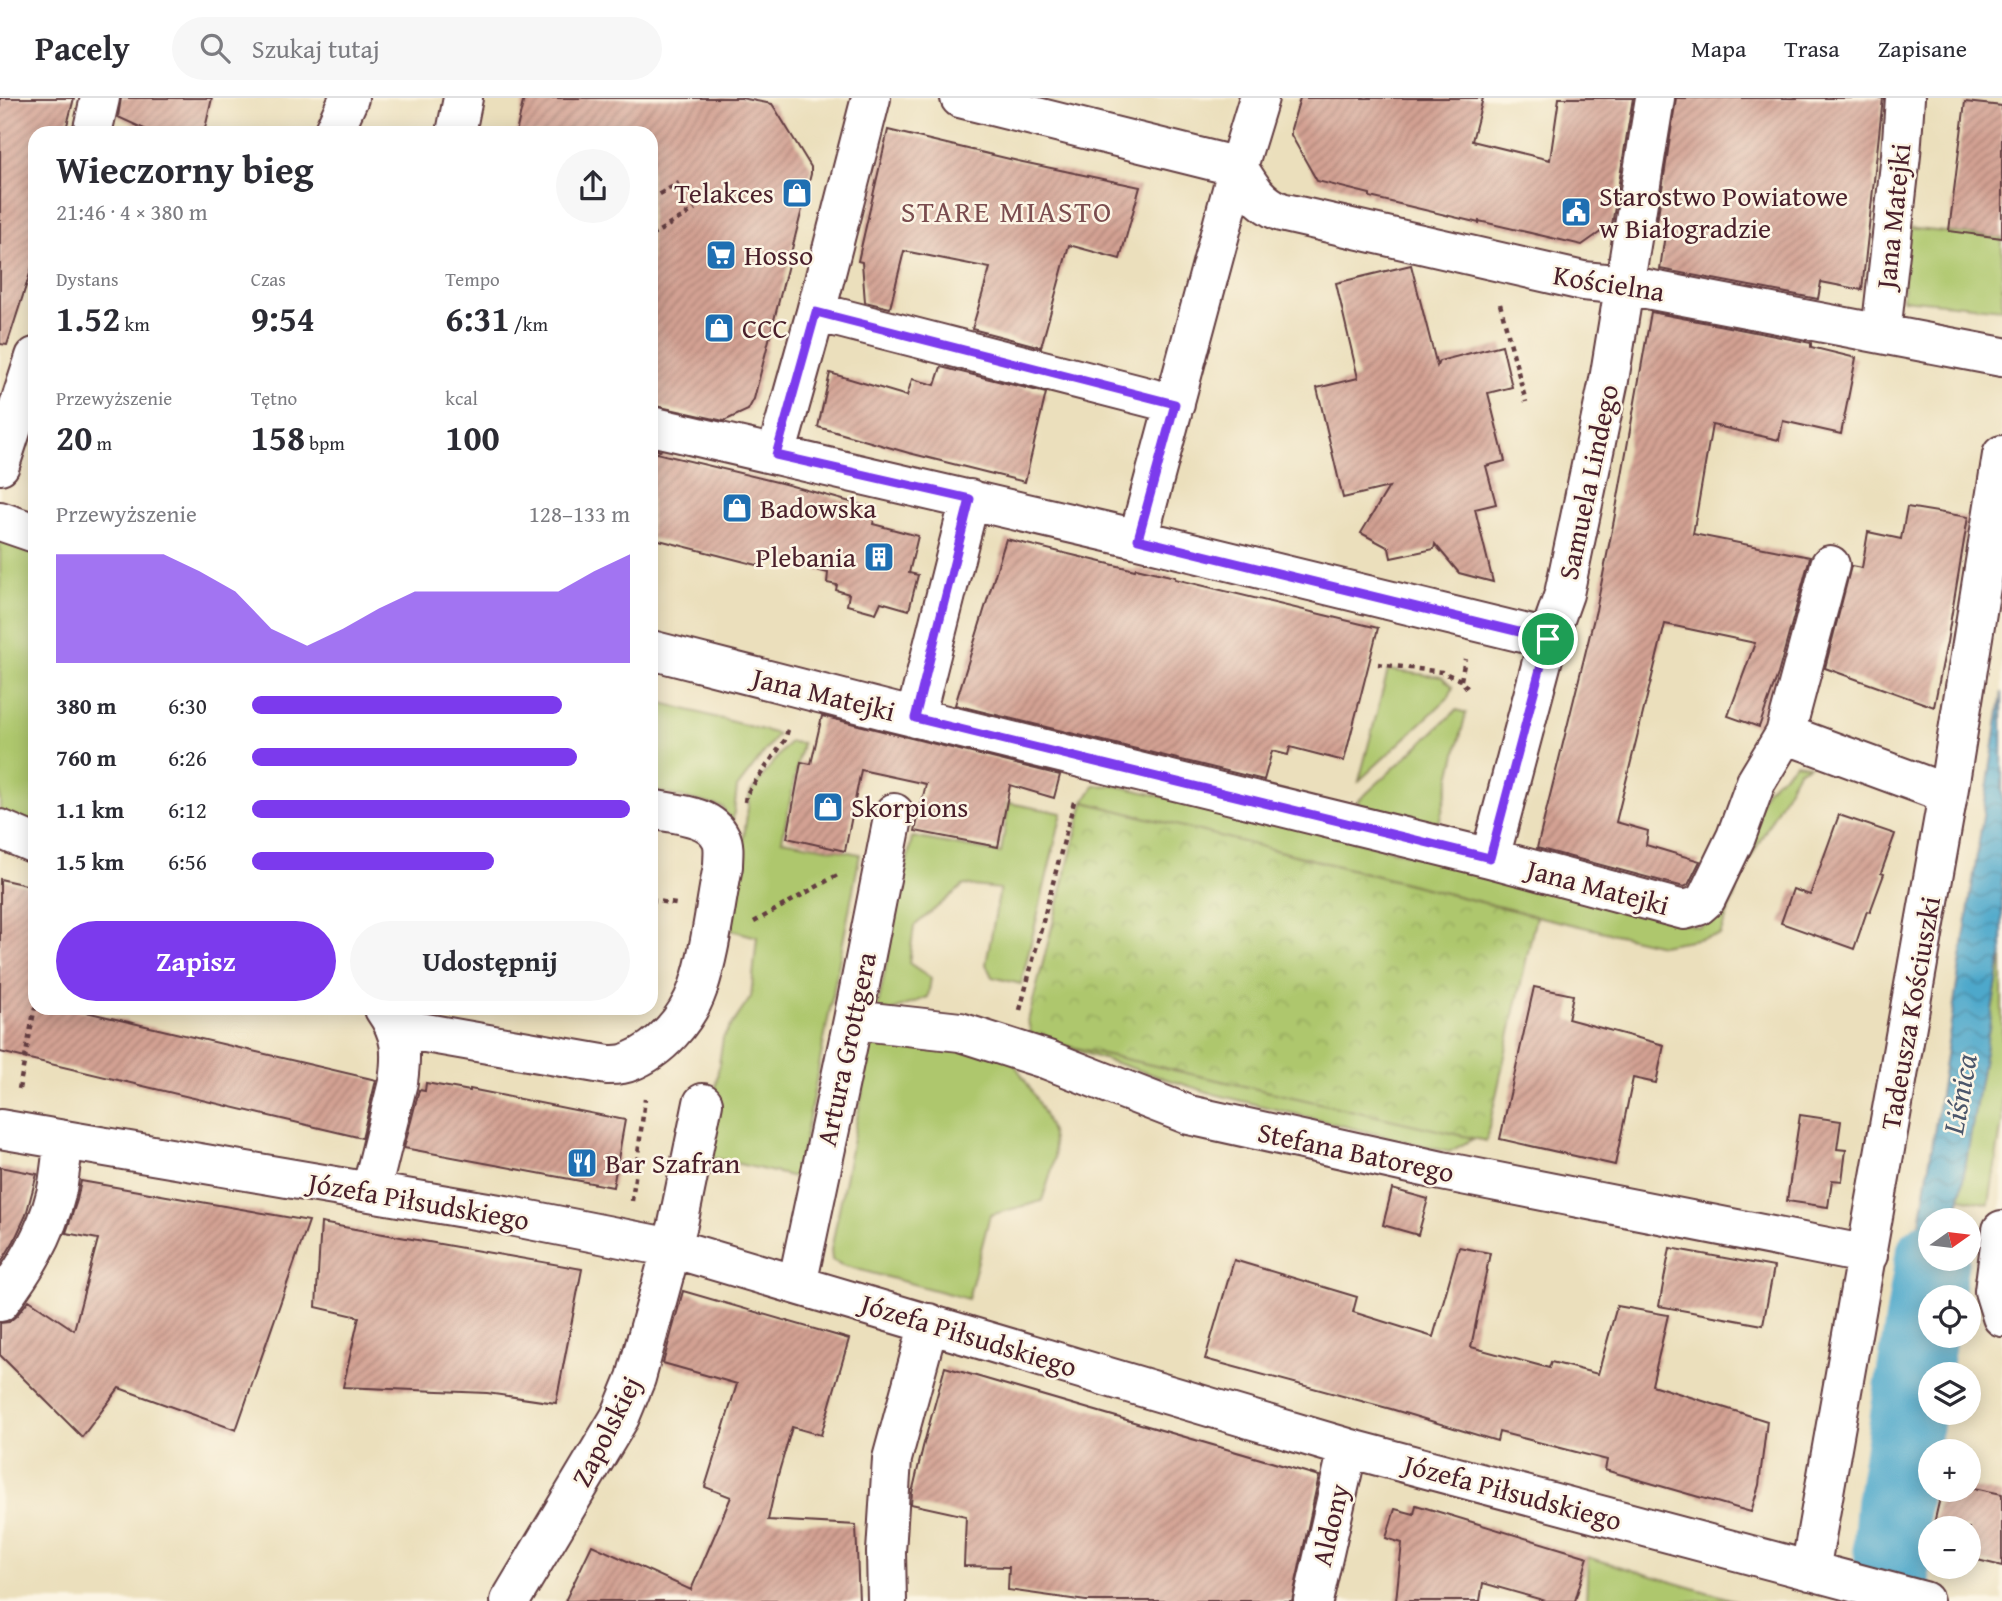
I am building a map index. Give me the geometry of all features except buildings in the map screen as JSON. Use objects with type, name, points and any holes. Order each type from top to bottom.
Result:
[{"type":"street","points":[[94,126],[100,98]]},
{"type":"street","points":[[336,126],[349,98]]},
{"type":"street","points":[[457,126],[463,98]]},
{"type":"street","points":[[776,455],[871,98]]},
{"type":"street","points":[[960,98],[1238,167]]},
{"type":"street","points":[[1138,539],[1259,98]]},
{"type":"street","name":"Samuela Lindego","points":[[1490,858],[1548,639],[1564,594],[1609,380],[1655,98]]},
{"type":"street","name":"Jana Matejki","points":[[1881,333],[1905,98]]},
{"type":"street","name":"Kościelna","points":[[1238,167],[1253,193],[1271,208],[1281,212],[1583,281],[1626,285],[2002,357]]},
{"type":"street","points":[[816,312],[1175,404]]},
{"type":"street","points":[[0,465],[28,379]]},
{"type":"street","points":[[658,428],[970,499],[1548,639]]},
{"type":"street","name":"Tadeusza Kościuszki","points":[[1810,1571],[1948,794],[2002,455]]},
{"type":"street","points":[[915,718],[970,499]]},
{"type":"street","points":[[0,522],[28,531]]},
{"type":"street","name":"Jana Matejki","points":[[658,652],[915,718],[1490,858],[1684,910],[1698,906],[1706,899],[1736,837],[1756,782],[1785,734],[1830,565]]},
{"type":"street","points":[[1785,734],[1948,794]]},
{"type":"street","points":[[390,1018],[608,1065],[626,1063],[659,1044],[687,1011],[698,990],[724,852],[721,838],[712,827],[701,820],[658,811]]},
{"type":"street","name":"Artura Grottgera","points":[[797,1284],[894,813]]},
{"type":"street","points":[[0,829],[28,841]]},
{"type":"street","points":[[370,1192],[398,1082],[400,1045],[390,1018]]},
{"type":"street","name":"Stefana Batorego","points":[[853,1020],[960,1032],[1048,1060],[1189,1115],[1442,1171],[1868,1255]]},
{"type":"street","name":"Zapolskiej","points":[[510,1601],[620,1417],[636,1378],[672,1248],[703,1103]]},
{"type":"street","name":"Józefa Piłsudskiego","points":[[0,1129],[505,1215],[672,1248],[1348,1448],[1923,1601]]},
{"type":"street","points":[[0,1302],[22,1273],[43,1234],[56,1194],[64,1140]]},
{"type":"street","points":[[2002,1230],[1994,1291],[2002,1317]]},
{"type":"street","points":[[887,1601],[886,1552],[892,1459],[929,1323]]},
{"type":"street","name":"Aldony","points":[[1313,1601],[1348,1448]]},
{"type":"path","points":[[658,195],[679,183]]},
{"type":"path","points":[[658,232],[695,209]]},
{"type":"path","points":[[1488,260],[1526,402]]},
{"type":"path","points":[[1378,664],[1442,672],[1461,680],[1468,690]]},
{"type":"path","points":[[1009,1048],[1067,834]]},
{"type":"path","points":[[750,924],[843,872]]},
{"type":"path","points":[[19,1089],[33,1015]]},
{"type":"path","points":[[630,1210],[646,1094]]},
{"type":"green space","points":[[1907,228],[2002,238],[2002,309],[1903,299]]},
{"type":"green space","points":[[28,523],[28,825],[0,813],[0,541]]},
{"type":"green space","points":[[1388,670],[1442,677],[1453,687],[1449,697],[1359,781]]},
{"type":"green space","points":[[658,702],[778,734],[737,788],[732,827],[723,807],[658,792]]},
{"type":"green space","points":[[1457,710],[1466,713],[1438,827],[1361,812],[1356,803]]},
{"type":"green space","points":[[789,742],[802,743],[782,840],[860,854],[804,1143],[795,1177],[705,1156],[723,1038],[751,997],[757,937],[731,930],[750,793]]},
{"type":"green space","points":[[1796,763],[1809,765],[1798,771],[1743,872],[1720,935],[1661,945],[1084,802],[1094,786],[1113,785],[1348,839],[1699,927],[1709,921],[1766,790]]},
{"type":"green space","points":[[1084,802],[1536,916],[1486,1141],[1046,1041],[1031,1034],[1028,1021]]},
{"type":"green space","points":[[1009,803],[1062,813],[1021,984],[992,977],[986,964],[1000,889],[964,885],[914,926],[909,963],[931,978],[928,997],[892,1011],[877,1010],[912,837],[1001,853]]},
{"type":"green space","points":[[2002,952],[2002,1122],[1989,1204],[1960,1198]]},
{"type":"green space","points":[[873,1038],[1009,1056],[1032,1091],[1046,1119],[1054,1146],[1054,1159],[1042,1201],[990,1215],[968,1299],[832,1260],[831,1250]]},
{"type":"green space","points":[[1046,1041],[1475,1138],[1449,1152],[1214,1094]]},
{"type":"green space","points":[[1588,1557],[1737,1601],[1586,1601]]},
{"type":"water","points":[[2002,692],[2002,952],[1958,1208],[1923,1208]]},
{"type":"water","points":[[1918,1238],[1918,1271],[1948,1271],[1945,1285],[1918,1285],[1918,1348],[1935,1348],[1933,1362],[1918,1362],[1918,1425],[1922,1425],[1910,1504],[1909,1536],[1912,1558],[1871,1543]]},
{"type":"waterway","name":"Liśnica","points":[[1895,1601],[1890,1541],[1893,1505],[1930,1271]]},
{"type":"place","name":"Telakces","points":[[797,193]]},
{"type":"place","name":"Starostwo Powiatowe w Białogradzie","points":[[1576,212]]},
{"type":"place","name":"Hosso","points":[[721,255]]},
{"type":"place","name":"CCC","points":[[719,328]]},
{"type":"place","name":"Badowska","points":[[737,508]]},
{"type":"place","name":"Plebania","points":[[879,557]]},
{"type":"place","name":"Skorpions","points":[[828,807]]},
{"type":"place","name":"Bar Szafran","points":[[582,1163]]},
{"type":"district","name":"STARE MIASTO","points":[[1007,212]]},
{"type":"route","points":[[816,312],[1175,404],[1138,539],[1548,639],[1490,858],[915,718],[970,499],[776,455],[816,312]]}]
